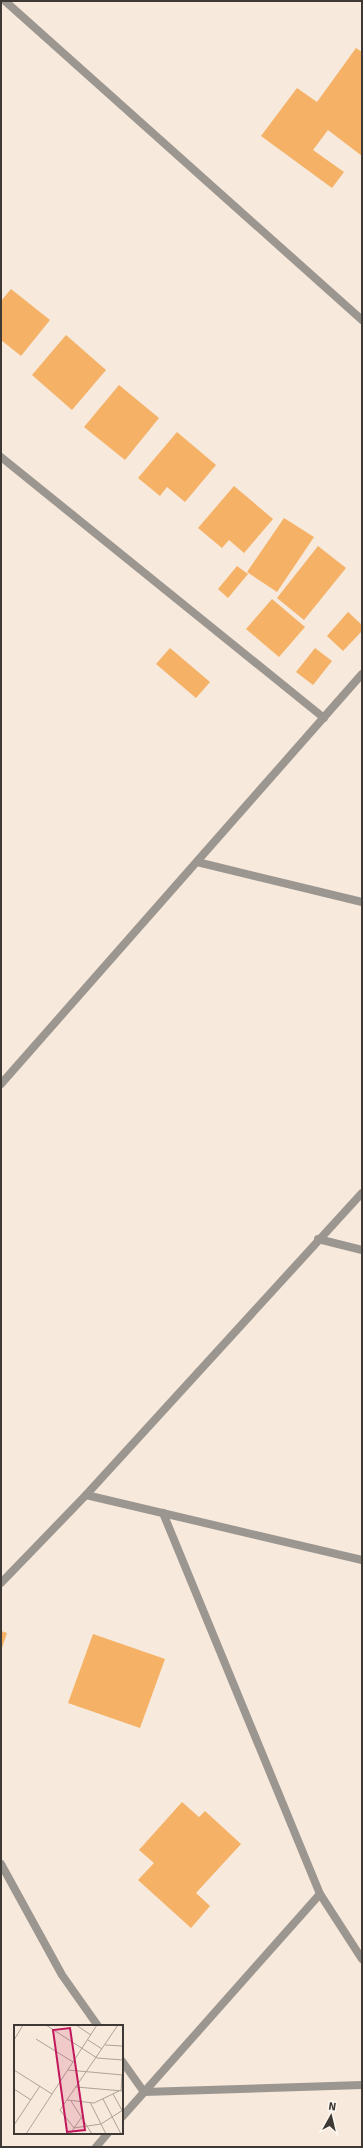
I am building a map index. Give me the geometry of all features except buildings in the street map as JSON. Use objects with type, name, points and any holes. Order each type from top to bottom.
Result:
[{"type":"street","points":[[5,1],[362,320]]},
{"type":"street","points":[[1,457],[324,718]]},
{"type":"street","points":[[1,1084],[362,674]]},
{"type":"street","points":[[197,862],[362,902]]},
{"type":"street","points":[[1,1583],[86,1495],[318,1239],[362,1193]]},
{"type":"street","points":[[318,1239],[362,1250]]},
{"type":"street","points":[[86,1495],[362,1560]]},
{"type":"street","points":[[163,1513],[320,1894],[362,1959]]},
{"type":"street","points":[[1,1864],[62,1975],[97,2025]]},
{"type":"street","points":[[123,2116],[320,1894]]},
{"type":"street","points":[[123,2062],[144,2092]]},
{"type":"street","points":[[144,2092],[362,2085]]},
{"type":"street","points":[[96,2147],[107,2134]]}]
